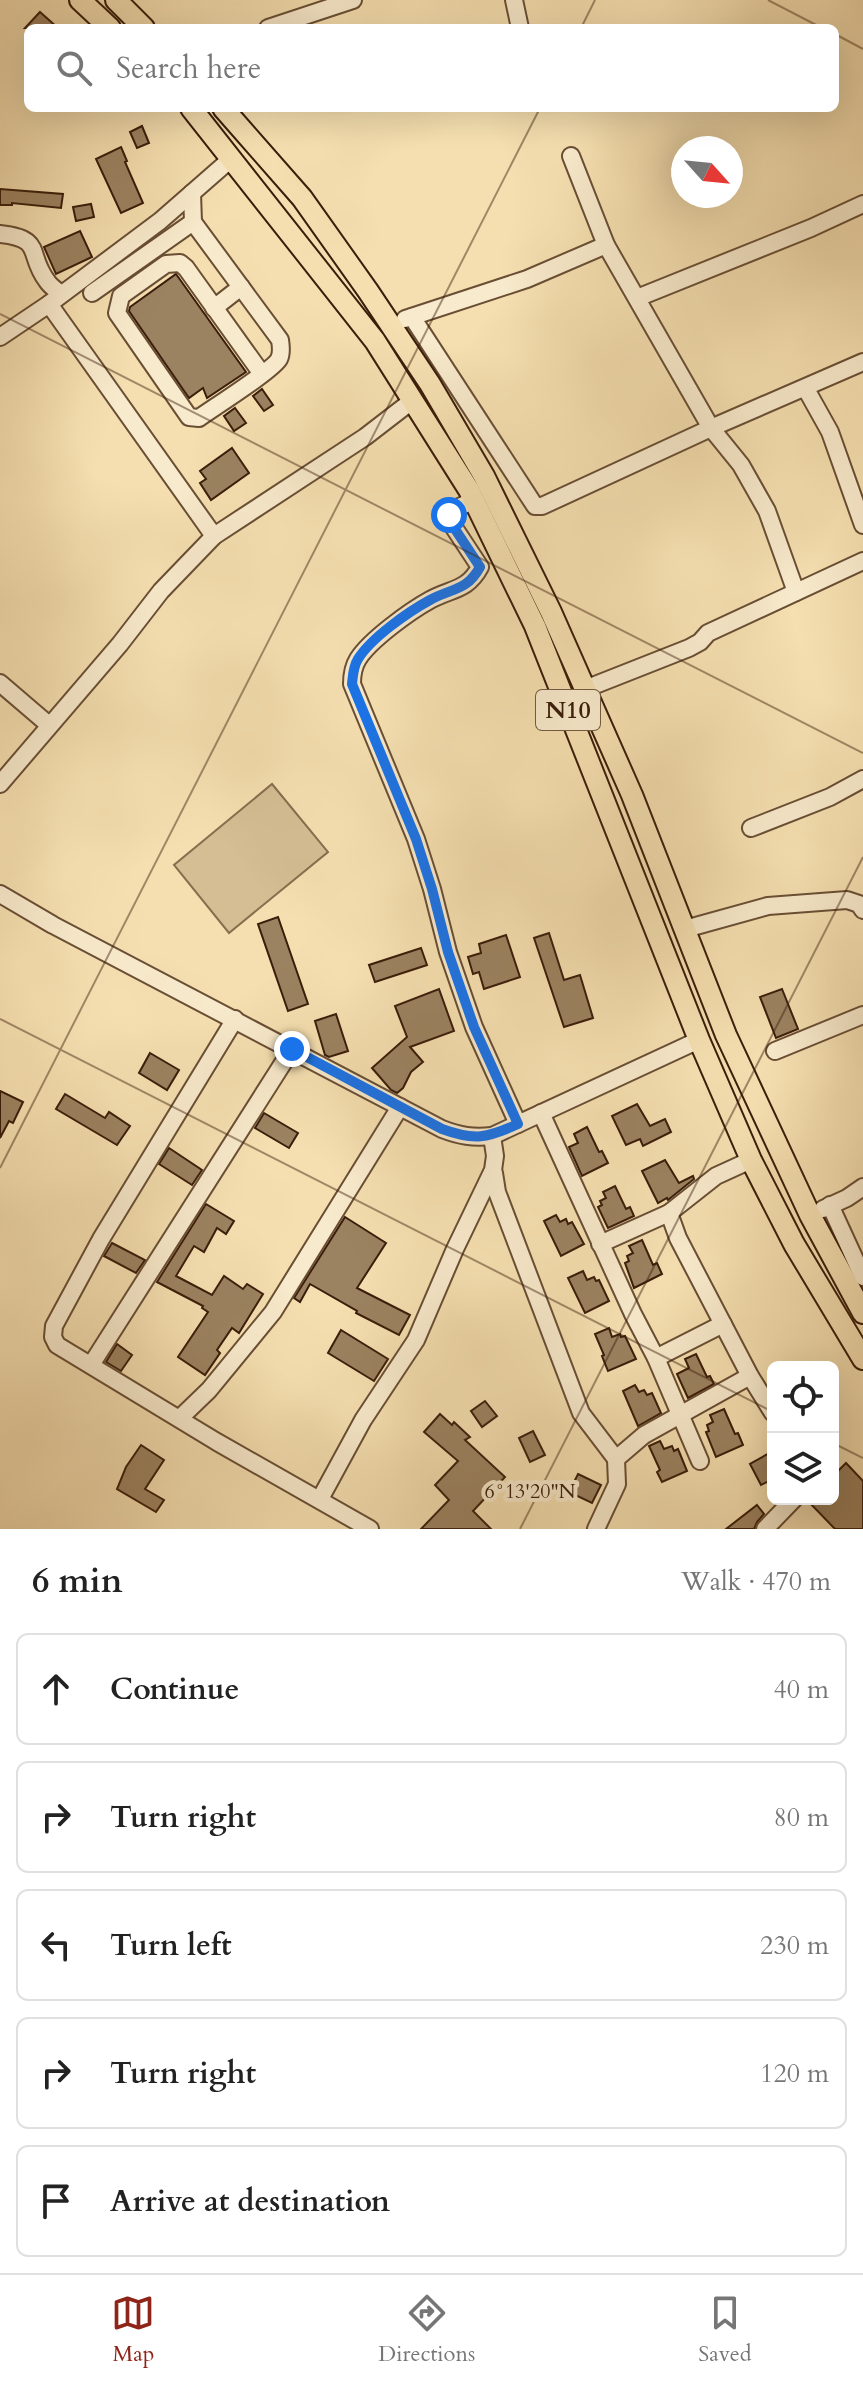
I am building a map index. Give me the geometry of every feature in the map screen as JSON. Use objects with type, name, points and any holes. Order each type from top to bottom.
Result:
[{"type":"main road","points":[[80,0],[106,24]]},
{"type":"main road","points":[[116,0],[140,24]]},
{"type":"main road","name":"N10","points":[[194,112],[375,341],[450,456],[474,500],[535,626],[699,1040],[751,1160],[794,1244],[863,1359]]},
{"type":"main road","name":"N10","points":[[227,112],[302,198],[392,324],[484,476],[538,584],[632,795],[726,1035],[810,1215],[859,1306]]},
{"type":"main road","points":[[834,1311],[859,1306]]},
{"type":"street","points":[[280,24],[353,0]]},
{"type":"street","points":[[514,0],[519,24]]},
{"type":"street","points":[[571,156],[606,245],[711,428],[741,465],[767,511],[796,592]]},
{"type":"street","points":[[0,337],[160,221],[232,158]]},
{"type":"street","points":[[192,193],[193,222],[280,340],[280,357],[276,364],[262,374],[199,418],[189,417],[117,313],[121,296],[166,264],[180,263],[262,374]]},
{"type":"street","points":[[637,298],[863,204]]},
{"type":"street","points":[[92,293],[193,222]]},
{"type":"street","points":[[0,234],[17,236],[31,244],[55,299],[214,536]]},
{"type":"street","points":[[392,324],[527,279],[606,245]]},
{"type":"street","points":[[133,264],[143,280]]},
{"type":"street","points":[[214,308],[241,287]]},
{"type":"street","points":[[412,317],[535,506],[542,506],[863,362]]},
{"type":"street","points":[[806,389],[830,432],[863,525]]},
{"type":"street","points":[[0,784],[120,644],[161,591],[214,536],[365,437],[413,400]]},
{"type":"street","points":[[474,500],[451,511],[449,520],[480,567],[474,577],[463,588],[414,610],[374,642],[358,659],[352,684],[416,839],[448,952],[474,1027],[518,1124]]},
{"type":"street","points":[[585,689],[689,648],[708,633],[863,561]]},
{"type":"street","points":[[0,683],[49,725]]},
{"type":"street","points":[[751,828],[830,797],[863,779]]},
{"type":"street","points":[[0,894],[53,925],[460,1136],[492,1136],[699,1040]]},
{"type":"street","points":[[685,929],[768,906],[847,900],[859,904],[863,910]]},
{"type":"street","points":[[775,1051],[863,1015]]},
{"type":"street","points":[[235,1019],[101,1239],[54,1326],[53,1337],[57,1345],[217,1442],[370,1529]]},
{"type":"street","points":[[91,1365],[292,1049]]},
{"type":"street","points":[[180,1418],[219,1379],[273,1312],[400,1107]]},
{"type":"street","points":[[541,1113],[656,1358],[700,1461]]},
{"type":"street","points":[[320,1499],[363,1420],[416,1340],[493,1170],[495,1156],[492,1136]]},
{"type":"street","points":[[600,1244],[669,1213],[716,1176],[751,1160]]},
{"type":"street","points":[[493,1170],[497,1192],[581,1413],[616,1459],[617,1484],[596,1529]]},
{"type":"street","points":[[810,1215],[863,1187]]},
{"type":"street","points":[[830,1205],[863,1277]]},
{"type":"street","points":[[669,1213],[678,1238],[767,1403]]},
{"type":"street","points":[[656,1358],[723,1324]]},
{"type":"street","points":[[616,1459],[644,1435],[750,1376]]},
{"type":"street","points":[[765,1529],[788,1505]]},
{"type":"shaded area","points":[[272,784],[328,852],[229,933],[174,865]]},
{"type":"building","points":[[40,12],[54,24],[29,24]]},
{"type":"building","points":[[142,126],[149,143],[137,148],[130,132]]},
{"type":"building","points":[[121,147],[143,203],[121,213],[96,159]]},
{"type":"building","points":[[0,189],[63,194],[61,208],[12,203],[0,205]]},
{"type":"building","points":[[91,204],[94,217],[76,221],[73,207]]},
{"type":"building","points":[[80,231],[92,257],[56,274],[44,247]]},
{"type":"building","points":[[176,274],[246,372],[207,398],[203,388],[189,398],[129,311],[130,307]]},
{"type":"building","points":[[262,389],[273,405],[264,411],[253,396]]},
{"type":"building","points":[[235,408],[246,423],[234,431],[224,416]]},
{"type":"building","points":[[232,448],[249,473],[211,500],[200,483],[206,479],[200,471]]},
{"type":"building","points":[[278,917],[308,1004],[288,1011],[258,924]]},
{"type":"building","points":[[549,933],[564,980],[580,975],[593,1018],[564,1027],[534,938]]},
{"type":"building","points":[[506,935],[520,977],[484,989],[479,972],[473,974],[468,957],[481,953],[479,944]]},
{"type":"building","points":[[421,948],[427,965],[375,982],[369,965]]},
{"type":"building","points":[[439,989],[454,1031],[410,1047],[423,1062],[411,1072],[397,1093],[372,1068],[407,1037],[395,1006]]},
{"type":"building","points":[[782,989],[798,1029],[776,1038],[760,997]]},
{"type":"building","points":[[336,1014],[348,1051],[329,1057],[325,1055],[315,1021]]},
{"type":"building","points":[[150,1053],[179,1070],[167,1090],[139,1073]]},
{"type":"building","points":[[0,1091],[23,1102],[13,1123],[9,1121],[0,1138]]},
{"type":"building","points":[[65,1094],[105,1118],[109,1112],[130,1126],[117,1145],[56,1109]]},
{"type":"building","points":[[637,1104],[650,1126],[665,1119],[671,1132],[643,1146],[640,1139],[626,1145],[612,1116]]},
{"type":"building","points":[[264,1113],[298,1133],[289,1148],[255,1128]]},
{"type":"building","points":[[587,1127],[608,1163],[582,1176],[569,1147],[578,1143],[574,1134]]},
{"type":"building","points":[[169,1148],[202,1170],[192,1185],[159,1164]]},
{"type":"building","points":[[665,1160],[679,1183],[693,1176],[694,1179],[668,1200],[658,1203],[642,1171]]},
{"type":"building","points":[[615,1186],[626,1209],[630,1207],[634,1216],[608,1228],[598,1207],[602,1205],[600,1201],[606,1198],[603,1192]]},
{"type":"building","points":[[206,1204],[234,1221],[226,1234],[217,1228],[204,1252],[194,1246],[176,1276],[212,1295],[224,1276],[243,1289],[247,1284],[263,1294],[239,1333],[232,1328],[205,1375],[178,1357],[208,1312],[203,1306],[157,1282]]},
{"type":"building","points":[[556,1215],[560,1222],[566,1219],[568,1224],[572,1222],[584,1244],[561,1256],[544,1221]]},
{"type":"building","points":[[345,1217],[386,1243],[357,1288],[410,1315],[399,1335],[310,1284],[300,1302],[294,1298]]},
{"type":"building","points":[[642,1240],[653,1265],[657,1263],[662,1274],[634,1288],[625,1263],[629,1261],[627,1256],[633,1253],[629,1246]]},
{"type":"building","points":[[112,1243],[145,1260],[136,1273],[104,1256]]},
{"type":"building","points":[[583,1271],[587,1280],[594,1277],[596,1281],[599,1280],[609,1301],[585,1313],[568,1278]]},
{"type":"building","points":[[609,1328],[612,1337],[625,1336],[636,1359],[608,1371],[595,1334]]},
{"type":"building","points":[[341,1330],[388,1359],[374,1381],[328,1353]]},
{"type":"building","points":[[117,1344],[132,1355],[121,1371],[106,1362]]},
{"type":"building","points":[[696,1354],[707,1377],[710,1376],[714,1384],[688,1398],[677,1374],[689,1368],[685,1359]]},
{"type":"building","points":[[635,1385],[639,1392],[652,1393],[661,1413],[638,1426],[623,1391]]},
{"type":"building","points":[[485,1401],[497,1416],[482,1427],[471,1411]]},
{"type":"building","points":[[724,1409],[743,1445],[716,1457],[706,1432],[709,1431],[707,1425],[713,1422],[710,1415]]},
{"type":"building","points":[[440,1414],[470,1437],[465,1440],[505,1477],[473,1511],[491,1529],[421,1529],[449,1500],[435,1485],[458,1461],[424,1432]]},
{"type":"building","points":[[533,1431],[545,1455],[530,1462],[519,1438]]},
{"type":"building","points":[[660,1441],[664,1449],[672,1446],[674,1451],[678,1449],[687,1471],[662,1482],[649,1446]]},
{"type":"building","points":[[141,1445],[164,1460],[145,1489],[164,1500],[156,1512],[117,1489],[126,1467]]},
{"type":"building","points":[[767,1454],[767,1482],[761,1485],[750,1464]]},
{"type":"building","points":[[846,1463],[863,1481],[863,1529],[835,1529],[812,1505],[839,1505],[839,1470]]},
{"type":"building","points":[[578,1474],[601,1485],[592,1503],[569,1492]]},
{"type":"building","points":[[757,1505],[764,1514],[754,1529],[726,1529]]},
{"type":"route","points":[[292,1049],[460,1136],[492,1136],[518,1124],[474,1027],[448,952],[416,839],[352,684],[358,659],[374,642],[414,610],[463,588],[480,567],[449,520],[449,515]]}]
